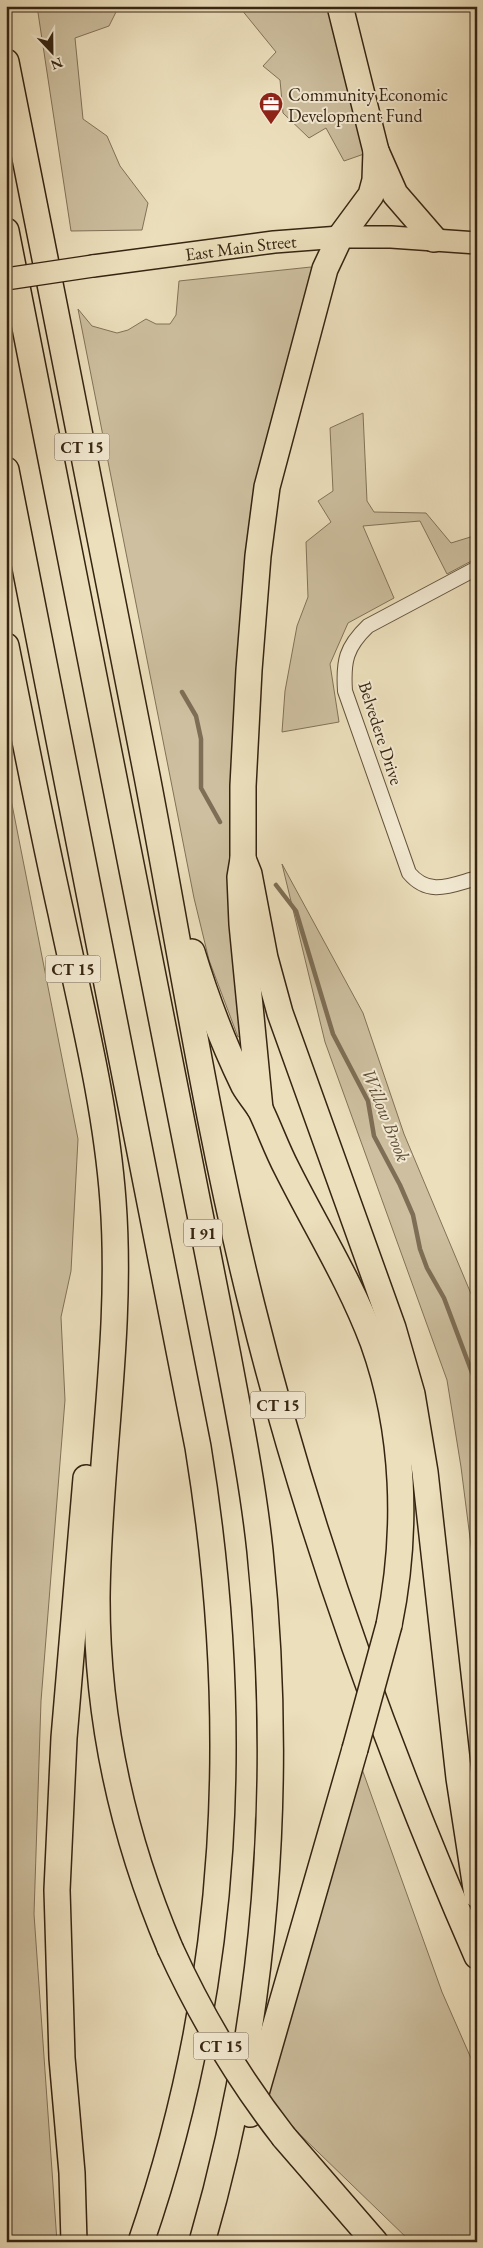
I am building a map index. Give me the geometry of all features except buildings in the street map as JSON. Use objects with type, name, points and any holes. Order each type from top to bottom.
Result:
[{"type":"highway","points":[[340,6],[376,151],[395,194],[434,239]]},
{"type":"highway","name":"CT 15","points":[[6,62],[224,1186],[260,1341],[291,1452],[331,1582],[363,1674],[477,1956]]},
{"type":"highway","points":[[260,1109],[242,924],[240,876],[244,859],[244,786],[257,564],[265,503],[276,448],[325,269],[340,237],[363,209],[371,195],[375,180],[376,151]]},
{"type":"highway","name":"I 91","points":[[6,230],[228,1356],[253,1493],[260,1551],[270,1693],[271,1778],[266,1879],[258,1971],[247,2045],[231,2128],[202,2242]]},
{"type":"highway","name":"I 91","points":[[6,470],[196,1437],[210,1523],[218,1600],[223,1685],[224,1757],[221,1840],[214,1915],[201,2011],[188,2078],[166,2164],[141,2242]]},
{"type":"highway","name":"CT 15","points":[[6,646],[103,1121],[113,1201],[115,1295],[98,1564],[98,1625],[100,1678],[109,1747],[125,1822],[144,1884],[170,1948],[224,2052],[284,2138],[375,2242]]},
{"type":"highway","points":[[157,833],[173,867],[191,945],[210,1007],[245,1087],[260,1109],[286,1168],[349,1288],[372,1340],[385,1382],[396,1444],[400,1495],[398,1563],[389,1625],[285,1988],[215,2242]]},
{"type":"highway","points":[[244,859],[249,874],[265,958],[283,1022],[393,1328],[412,1394],[425,1472],[459,1778],[477,1895]]},
{"type":"highway","points":[[74,2242],[60,2003],[57,1916],[59,1827],[80,1542],[98,1361],[103,1332],[115,1295]]},
{"type":"main road","name":"East Main Street","points":[[6,279],[274,242],[340,237],[434,239],[477,243]]},
{"type":"street","name":"Belvedere Drive","points":[[477,568],[368,626],[355,639],[346,657],[344,674],[345,691],[409,873],[417,882],[427,887],[440,888],[477,878]]},
{"type":"shaded area","points":[[37,6],[119,6],[109,26],[75,38],[83,119],[107,136],[120,166],[148,203],[142,230],[71,231]]},
{"type":"shaded area","points":[[236,6],[330,6],[364,154],[344,161],[326,128],[309,138],[283,113],[280,80],[263,66],[276,52],[241,9]]},
{"type":"shaded area","points":[[311,267],[313,273],[239,678],[230,841],[231,901],[244,1034],[238,1037],[209,960],[194,898],[78,309],[92,326],[117,333],[128,330],[146,319],[156,324],[170,324],[176,315],[179,281]]},
{"type":"shaded area","points":[[363,413],[367,501],[374,512],[426,513],[451,543],[477,535],[477,558],[447,574],[420,521],[363,526],[394,598],[348,623],[330,664],[339,722],[282,732],[285,691],[297,626],[308,597],[306,542],[331,522],[318,501],[333,491],[330,428]]},
{"type":"shaded area","points":[[6,774],[78,1139],[71,1271],[61,1317],[65,1400],[41,1701],[34,1914],[57,2242],[6,2242]]},
{"type":"shaded area","points":[[282,864],[363,1013],[404,1134],[477,1308],[477,1593],[461,1467],[447,1380],[325,1042]]},
{"type":"shaded area","points":[[362,1769],[442,1992],[477,2072],[477,2242],[411,2242],[287,2122],[267,2095]]},
{"type":"waterway","name":"Willow Brook","points":[[182,692],[196,716],[201,739],[201,788],[220,822]]},
{"type":"waterway","name":"Willow Brook","points":[[276,885],[296,911],[333,1034],[368,1101],[374,1136],[400,1185],[413,1215],[420,1249],[427,1268],[444,1298],[477,1386]]},
{"type":"place","name":"Community Economic Development Fund","points":[[271,125]]}]
